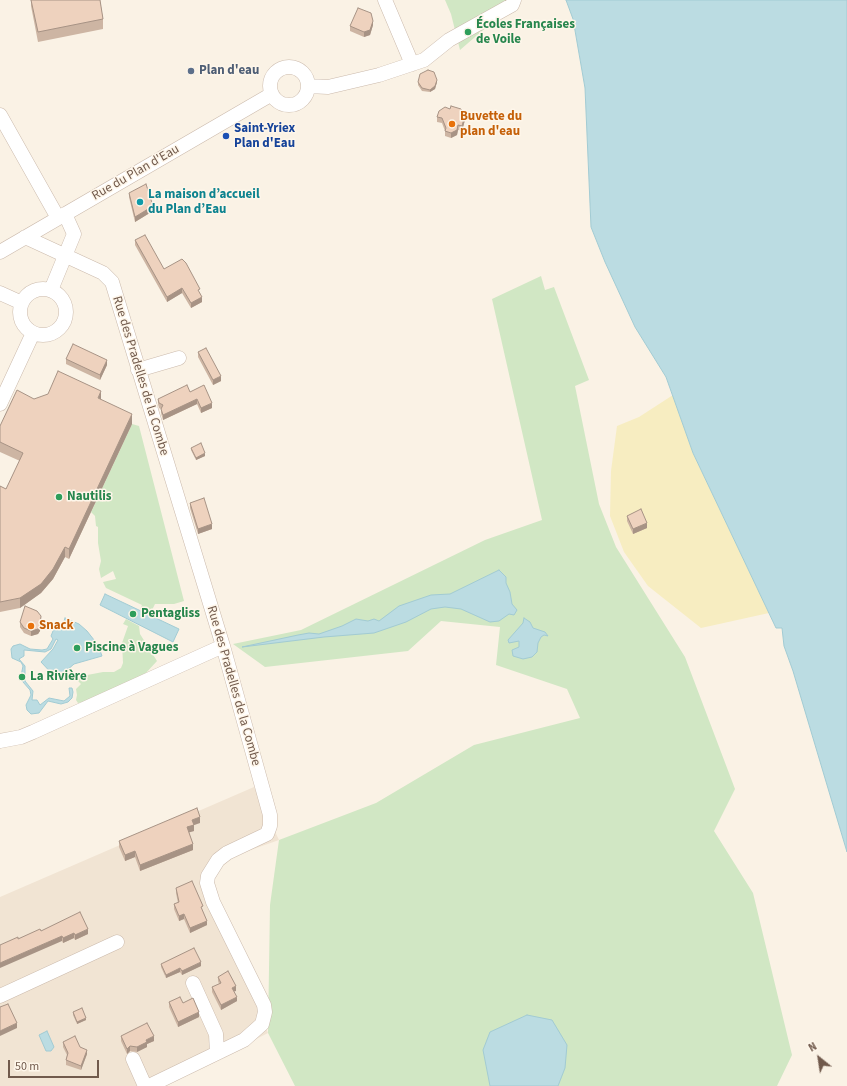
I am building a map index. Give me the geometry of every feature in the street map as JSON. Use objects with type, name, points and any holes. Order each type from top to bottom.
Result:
[{"type":"street","points":[[385,0],[412,64]]},
{"type":"street","points":[[308,86],[328,87],[378,75],[424,60],[449,40],[512,5],[514,0]]},
{"type":"street","points":[[291,67],[303,73],[306,78],[308,86],[305,97],[294,104],[282,104],[272,94],[270,85],[271,79],[279,70],[291,67]]},
{"type":"street","name":"Rue du Plan d'Eau","points":[[0,252],[272,94]]},
{"type":"street","points":[[0,114],[61,216],[74,234],[67,256],[52,290]]},
{"type":"street","name":"Rue des Pradelles de la Combe","points":[[25,237],[103,273],[112,282],[223,646],[270,815],[270,826],[267,834],[227,853],[218,860],[208,876],[209,892],[213,902],[265,1012],[262,1024],[253,1034],[148,1086]]},
{"type":"street","points":[[45,289],[52,290],[58,294],[65,307],[64,321],[54,332],[47,335],[33,333],[22,323],[20,315],[22,303],[26,295],[32,292],[45,289]]},
{"type":"street","points":[[0,293],[22,303]]},
{"type":"street","points":[[0,404],[33,333]]},
{"type":"street","points":[[138,370],[180,358]]},
{"type":"street","points":[[0,741],[21,737],[33,732],[223,646]]},
{"type":"street","points":[[0,996],[117,942]]},
{"type":"street","points":[[193,984],[216,1034],[217,1053]]},
{"type":"street","points":[[134,1059],[144,1086]]},
{"type":"shaded area","points":[[254,787],[279,840],[225,859],[214,873],[216,895],[268,1033],[163,1086],[0,1086],[0,897]]},
{"type":"green space","name":"Écoles Françaises de Voile","points":[[445,0],[518,0],[460,50],[451,14]]},
{"type":"green space","points":[[541,276],[545,290],[554,287],[589,380],[575,386],[599,504],[616,547],[685,657],[735,789],[714,831],[753,893],[792,1055],[777,1086],[295,1086],[268,1033],[270,905],[279,840],[376,803],[474,745],[580,718],[567,689],[496,665],[500,627],[441,621],[408,651],[265,667],[233,644],[301,630],[485,540],[542,520],[492,299]]},
{"type":"green space","name":"Nautilis","points":[[132,424],[139,426],[184,601],[174,604],[155,604],[150,614],[140,609],[142,605],[106,588],[103,582],[116,579],[113,571],[101,578],[99,569],[101,561],[98,543],[98,527],[96,526],[95,516],[91,512]]},
{"type":"green space","points":[[126,619],[139,626],[140,634],[157,661],[145,674],[85,702],[78,703],[76,700],[76,689],[81,684],[73,676],[75,674],[82,676],[103,672],[114,672],[121,668],[123,663],[122,643],[128,626],[123,624]]},
{"type":"sand","points":[[673,395],[693,453],[769,613],[701,628],[648,586],[624,552],[610,516],[611,471],[617,426],[639,417]]},
{"type":"water","points":[[566,0],[847,0],[847,852],[793,671],[784,646],[782,628],[776,628],[693,453],[666,377],[635,327],[605,262],[591,227],[585,88],[573,19]]},
{"type":"water","points":[[499,570],[506,577],[506,583],[510,592],[512,604],[517,610],[514,615],[509,614],[499,621],[490,622],[461,609],[445,607],[431,609],[406,622],[374,633],[324,637],[242,647],[309,633],[319,634],[342,626],[356,619],[368,621],[374,619],[379,621],[399,606],[431,595],[450,594]]},
{"type":"water","name":"Pentagliss","points":[[105,594],[179,629],[173,642],[100,605]]},
{"type":"water","name":"Piscine à Vagues","points":[[65,618],[79,624],[87,631],[98,645],[102,656],[74,664],[57,679],[41,662],[53,649],[58,640],[56,639],[51,649],[45,652],[24,650],[24,656],[19,659],[25,666],[25,681],[33,691],[32,700],[37,700],[40,705],[49,698],[64,701],[70,696],[69,688],[72,688],[73,692],[72,698],[68,702],[61,704],[48,701],[39,713],[31,714],[27,710],[26,705],[31,695],[30,690],[23,682],[21,676],[23,666],[21,662],[12,658],[11,649],[13,646],[20,644],[30,649],[47,649],[53,639],[51,636],[53,631],[59,624],[62,624],[62,628]]},
{"type":"water","points":[[524,618],[530,622],[533,628],[545,632],[548,636],[544,635],[541,637],[538,643],[537,652],[532,657],[523,659],[513,656],[512,650],[519,647],[519,641],[509,643],[508,640],[523,623]]},
{"type":"water","points":[[527,1015],[552,1020],[567,1045],[565,1068],[558,1086],[490,1086],[483,1050],[490,1032]]},
{"type":"water","points":[[47,1031],[54,1047],[51,1051],[46,1051],[39,1035]]},
{"type":"building","points":[[31,0],[100,0],[103,19],[38,32]]},
{"type":"building","points":[[358,8],[371,13],[373,21],[370,30],[364,32],[350,26]]},
{"type":"building","points":[[428,70],[434,72],[437,80],[435,86],[430,90],[422,88],[418,82],[420,74]]},
{"type":"building","points":[[451,106],[461,109],[465,115],[462,126],[458,125],[457,130],[451,133],[445,131],[446,128],[442,118],[437,117],[439,111],[445,107],[450,109]]},
{"type":"building","name":"La maison d’accueil du Plan d’Eau","points":[[146,184],[153,206],[135,217],[129,193]]},
{"type":"building","points":[[145,235],[164,269],[182,259],[186,263],[200,289],[198,290],[202,297],[191,303],[182,288],[167,297],[135,240]]},
{"type":"building","points":[[73,344],[107,360],[100,375],[66,359]]},
{"type":"building","points":[[206,348],[221,376],[213,380],[198,352]]},
{"type":"building","name":"Nautilis","points":[[58,371],[101,391],[98,398],[132,414],[69,549],[65,547],[53,569],[41,584],[20,598],[0,602],[0,486],[6,489],[23,453],[0,442],[0,426],[17,390],[34,399],[48,394]]},
{"type":"building","points":[[187,385],[190,392],[204,385],[212,403],[201,408],[197,399],[163,415],[161,409],[163,405],[159,403],[158,399]]},
{"type":"building","points":[[201,443],[205,453],[196,458],[191,448]]},
{"type":"building","points":[[204,498],[212,524],[198,529],[190,503]]},
{"type":"building","points":[[641,509],[647,523],[633,529],[627,516]]},
{"type":"building","name":"Snack","points":[[25,606],[37,611],[41,616],[40,626],[38,629],[31,631],[24,628],[20,622]]},
{"type":"building","points":[[197,808],[200,817],[192,820],[194,825],[187,827],[193,844],[140,865],[135,851],[125,855],[119,841]]},
{"type":"building","points":[[192,881],[203,906],[201,907],[207,921],[190,928],[184,914],[179,916],[174,904],[179,902],[176,888]]},
{"type":"building","points":[[80,912],[88,929],[75,935],[74,933],[63,938],[62,936],[0,963],[0,945],[40,929],[41,931]]},
{"type":"building","points":[[194,948],[201,962],[182,971],[180,968],[166,975],[161,964]]},
{"type":"building","points":[[228,971],[236,986],[232,988],[237,997],[221,1005],[212,987],[221,983],[218,977]]},
{"type":"building","points":[[180,997],[183,1003],[193,998],[199,1012],[178,1022],[169,1002]]},
{"type":"building","points":[[8,1004],[17,1023],[0,1031],[0,1007]]},
{"type":"building","points":[[82,1008],[86,1018],[77,1022],[73,1012]]},
{"type":"building","points":[[147,1023],[154,1036],[146,1040],[147,1042],[137,1047],[130,1046],[127,1049],[121,1036]]},
{"type":"building","points":[[75,1036],[80,1047],[87,1050],[81,1066],[66,1060],[68,1053],[63,1042]]},
{"type":"place","name":"Écoles Françaises de Voile","points":[[468,32]]},
{"type":"place","name":"Plan d'eau","points":[[191,71]]},
{"type":"place","name":"Buvette du plan d'eau","points":[[452,124]]},
{"type":"place","name":"Saint-Yriex Plan d'Eau","points":[[226,136]]},
{"type":"place","name":"La maison d’accueil du Plan d’Eau","points":[[140,202]]},
{"type":"place","name":"Nautilis","points":[[59,497]]},
{"type":"place","name":"Pentagliss","points":[[133,614]]},
{"type":"place","name":"Snack","points":[[31,626]]},
{"type":"place","name":"Piscine à Vagues","points":[[77,648]]},
{"type":"place","name":"La Rivière","points":[[22,677]]}]
